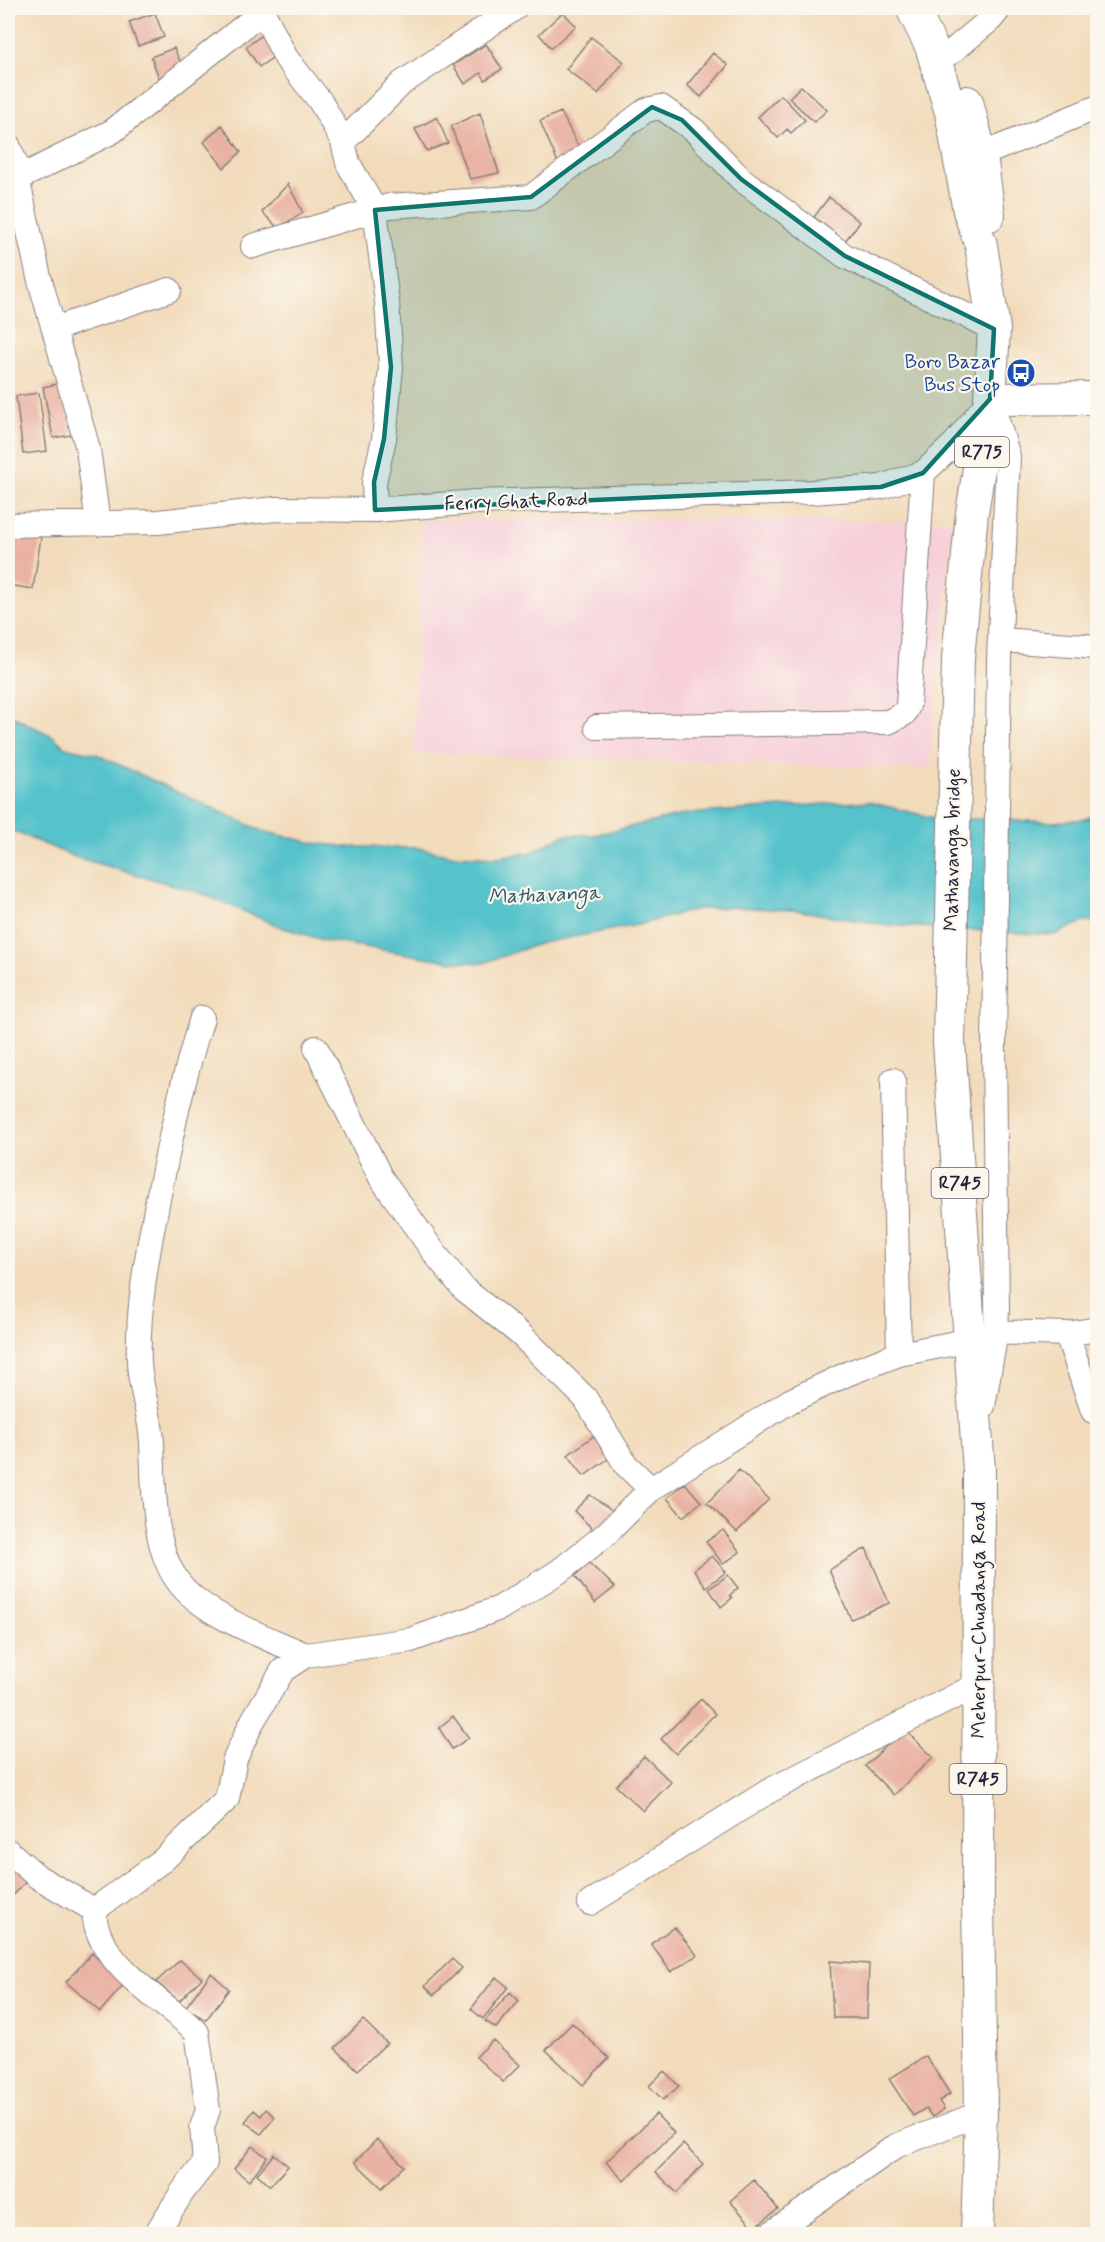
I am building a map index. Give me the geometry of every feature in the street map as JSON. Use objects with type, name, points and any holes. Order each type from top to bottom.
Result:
[{"type":"main road","name":"R775","points":[[912,8],[936,60],[951,112],[969,160]]},
{"type":"main road","name":"R775","points":[[933,8],[968,105],[969,211],[981,245],[994,328],[990,399]]},
{"type":"main road","points":[[990,399],[1098,398]]},
{"type":"main road","name":"Mathavanga bridge","points":[[949,1042],[958,658],[972,513],[990,399]]},
{"type":"main road","name":"Meherpur-Chuadanga Road","points":[[949,1042],[983,1336],[977,1440],[981,2113],[977,2235]]},
{"type":"street","points":[[343,142],[402,83],[515,8]]},
{"type":"street","points":[[950,53],[992,19],[1000,8]]},
{"type":"street","points":[[98,525],[88,449],[39,277],[18,182],[21,177],[113,131],[262,9],[271,32],[286,58],[320,101],[343,142],[348,163],[375,210],[387,302],[391,368],[384,439],[374,482],[375,510]]},
{"type":"street","points":[[253,246],[389,206],[531,197],[646,110],[661,107],[694,130],[741,179],[845,256],[994,328]]},
{"type":"street","points":[[969,160],[1098,107]]},
{"type":"street","points":[[8,146],[21,177]]},
{"type":"street","points":[[54,329],[169,290]]},
{"type":"street","points":[[983,1336],[994,1048],[1000,649],[1008,456],[990,399]]},
{"type":"street","name":"Ferry Ghat Road","points":[[8,525],[158,522],[276,509],[375,510],[476,502],[812,492],[881,487],[923,473],[955,443],[990,399]]},
{"type":"street","points":[[597,728],[888,722],[904,714],[909,706],[923,473]]},
{"type":"street","points":[[1000,649],[1098,647]]},
{"type":"street","points":[[201,1018],[177,1106],[148,1251],[139,1324],[139,1364],[152,1440],[157,1520],[168,1562],[177,1581],[196,1599],[231,1620],[306,1655]]},
{"type":"street","points":[[316,1048],[381,1179],[436,1255],[464,1289],[520,1334],[585,1398],[626,1465],[651,1489]]},
{"type":"street","points":[[893,1080],[899,1354]]},
{"type":"street","points":[[94,1910],[163,1860],[227,1799],[235,1759],[252,1722],[283,1670],[306,1655],[411,1640],[500,1608],[566,1566],[605,1535],[651,1489],[790,1401],[849,1373],[899,1354],[983,1336],[1067,1334],[1098,1329]]},
{"type":"street","points":[[1067,1334],[1094,1411]]},
{"type":"street","points":[[590,1903],[769,1791],[979,1684]]},
{"type":"street","points":[[8,1851],[38,1877],[94,1910]]},
{"type":"street","points":[[94,1910],[94,1927],[108,1953],[130,1976],[197,2032],[208,2110],[202,2127],[205,2163],[183,2191],[156,2235]]},
{"type":"street","points":[[770,2235],[896,2146],[981,2113]]},
{"type":"highlighted area","points":[[652,107],[682,120],[741,179],[845,256],[994,329],[990,399],[923,473],[881,487],[375,510],[374,482],[384,439],[391,367],[375,210],[531,197]]},
{"type":"shaded area","points":[[422,519],[953,521],[930,769],[413,753]]},
{"type":"water","name":"Mathavanga","points":[[8,714],[52,736],[65,747],[96,754],[262,831],[313,843],[349,847],[418,848],[451,855],[497,857],[530,853],[564,835],[594,835],[687,814],[840,803],[869,802],[934,818],[1054,822],[1085,819],[1097,814],[1097,922],[1083,922],[1054,935],[887,925],[795,910],[730,907],[698,909],[637,925],[541,943],[483,963],[450,961],[323,940],[281,927],[198,892],[75,857],[8,829]]},
{"type":"building","points":[[563,12],[576,26],[551,48],[539,34]]},
{"type":"building","points":[[155,13],[164,37],[138,46],[129,22]]},
{"type":"building","points":[[266,32],[279,53],[259,67],[246,47]]},
{"type":"building","points":[[591,37],[624,62],[598,94],[566,69]]},
{"type":"building","points":[[486,44],[502,69],[485,80],[481,73],[465,84],[453,65]]},
{"type":"building","points":[[174,48],[183,68],[159,78],[151,57]]},
{"type":"building","points":[[713,53],[728,65],[701,97],[687,85]]},
{"type":"building","points":[[801,86],[827,110],[814,122],[789,98]]},
{"type":"building","points":[[781,95],[805,120],[791,133],[787,129],[778,138],[758,117]]},
{"type":"building","points":[[561,112],[582,154],[559,165],[540,121]]},
{"type":"building","points":[[480,113],[499,173],[470,179],[451,126]]},
{"type":"building","points":[[437,117],[448,143],[427,151],[415,129]]},
{"type":"building","points":[[222,125],[241,152],[224,168],[204,142]]},
{"type":"building","points":[[288,184],[303,213],[278,228],[262,212]]},
{"type":"building","points":[[829,197],[860,222],[845,241],[814,217]]},
{"type":"building","points":[[21,215],[24,233],[8,236],[8,217]]},
{"type":"building","points":[[62,383],[72,435],[53,438],[43,387]]},
{"type":"building","points":[[39,393],[47,451],[23,454],[16,396]]},
{"type":"building","points":[[8,533],[41,537],[33,589],[8,585]]},
{"type":"building","points":[[596,1434],[612,1456],[584,1476],[568,1455]]},
{"type":"building","points":[[739,1470],[769,1499],[737,1532],[707,1503]]},
{"type":"building","points":[[685,1483],[701,1502],[683,1517],[667,1498]]},
{"type":"building","points":[[590,1495],[616,1513],[597,1533],[574,1511]]},
{"type":"building","points":[[723,1530],[740,1552],[723,1564],[706,1542]]},
{"type":"building","points":[[866,1548],[889,1603],[851,1619],[829,1570]]},
{"type":"building","points":[[712,1556],[726,1572],[706,1587],[694,1570]]},
{"type":"building","points":[[589,1563],[615,1587],[595,1603],[575,1576]]},
{"type":"building","points":[[728,1575],[738,1588],[730,1595],[732,1598],[721,1607],[709,1589]]},
{"type":"building","points":[[701,1699],[715,1714],[676,1754],[661,1739]]},
{"type":"building","points":[[453,1716],[469,1738],[452,1749],[439,1728]]},
{"type":"building","points":[[904,1729],[933,1757],[894,1795],[865,1766]]},
{"type":"building","points":[[644,1756],[671,1782],[643,1811],[616,1786]]},
{"type":"building","points":[[8,1859],[30,1877],[8,1901]]},
{"type":"building","points":[[674,1927],[697,1955],[671,1972],[651,1944]]},
{"type":"building","points":[[92,1953],[124,1984],[100,2012],[66,1982]]},
{"type":"building","points":[[452,1959],[462,1968],[434,1995],[425,1986]]},
{"type":"building","points":[[180,1960],[202,1978],[179,2001],[156,1982]]},
{"type":"building","points":[[830,1961],[869,1964],[867,2018],[833,2018]]},
{"type":"building","points":[[211,1973],[229,1989],[206,2020],[185,2008]]},
{"type":"building","points":[[496,1977],[508,1987],[483,2019],[471,2009]]},
{"type":"building","points":[[510,1992],[519,2001],[496,2028],[485,2021]]},
{"type":"building","points":[[363,2020],[387,2043],[358,2070],[335,2048]]},
{"type":"building","points":[[572,2023],[609,2058],[583,2085],[546,2050]]},
{"type":"building","points":[[493,2040],[520,2065],[503,2082],[476,2057]]},
{"type":"building","points":[[926,2056],[950,2094],[939,2101],[944,2109],[932,2117],[926,2108],[913,2116],[889,2079]]},
{"type":"building","points":[[664,2071],[679,2086],[663,2100],[649,2086]]},
{"type":"building","points":[[266,2109],[275,2117],[261,2134],[245,2122],[254,2110],[261,2116]]},
{"type":"building","points":[[656,2114],[674,2133],[624,2181],[606,2162]]},
{"type":"building","points":[[377,2139],[404,2166],[382,2188],[355,2162]]},
{"type":"building","points":[[683,2144],[703,2164],[677,2193],[656,2172]]},
{"type":"building","points":[[252,2146],[267,2157],[249,2181],[234,2169]]},
{"type":"building","points":[[274,2154],[288,2166],[270,2186],[257,2174]]},
{"type":"building","points":[[754,2180],[778,2209],[754,2228],[730,2201]]},
{"type":"place","name":"Boro Bazar Bus Stop","points":[[1021,373]]}]
